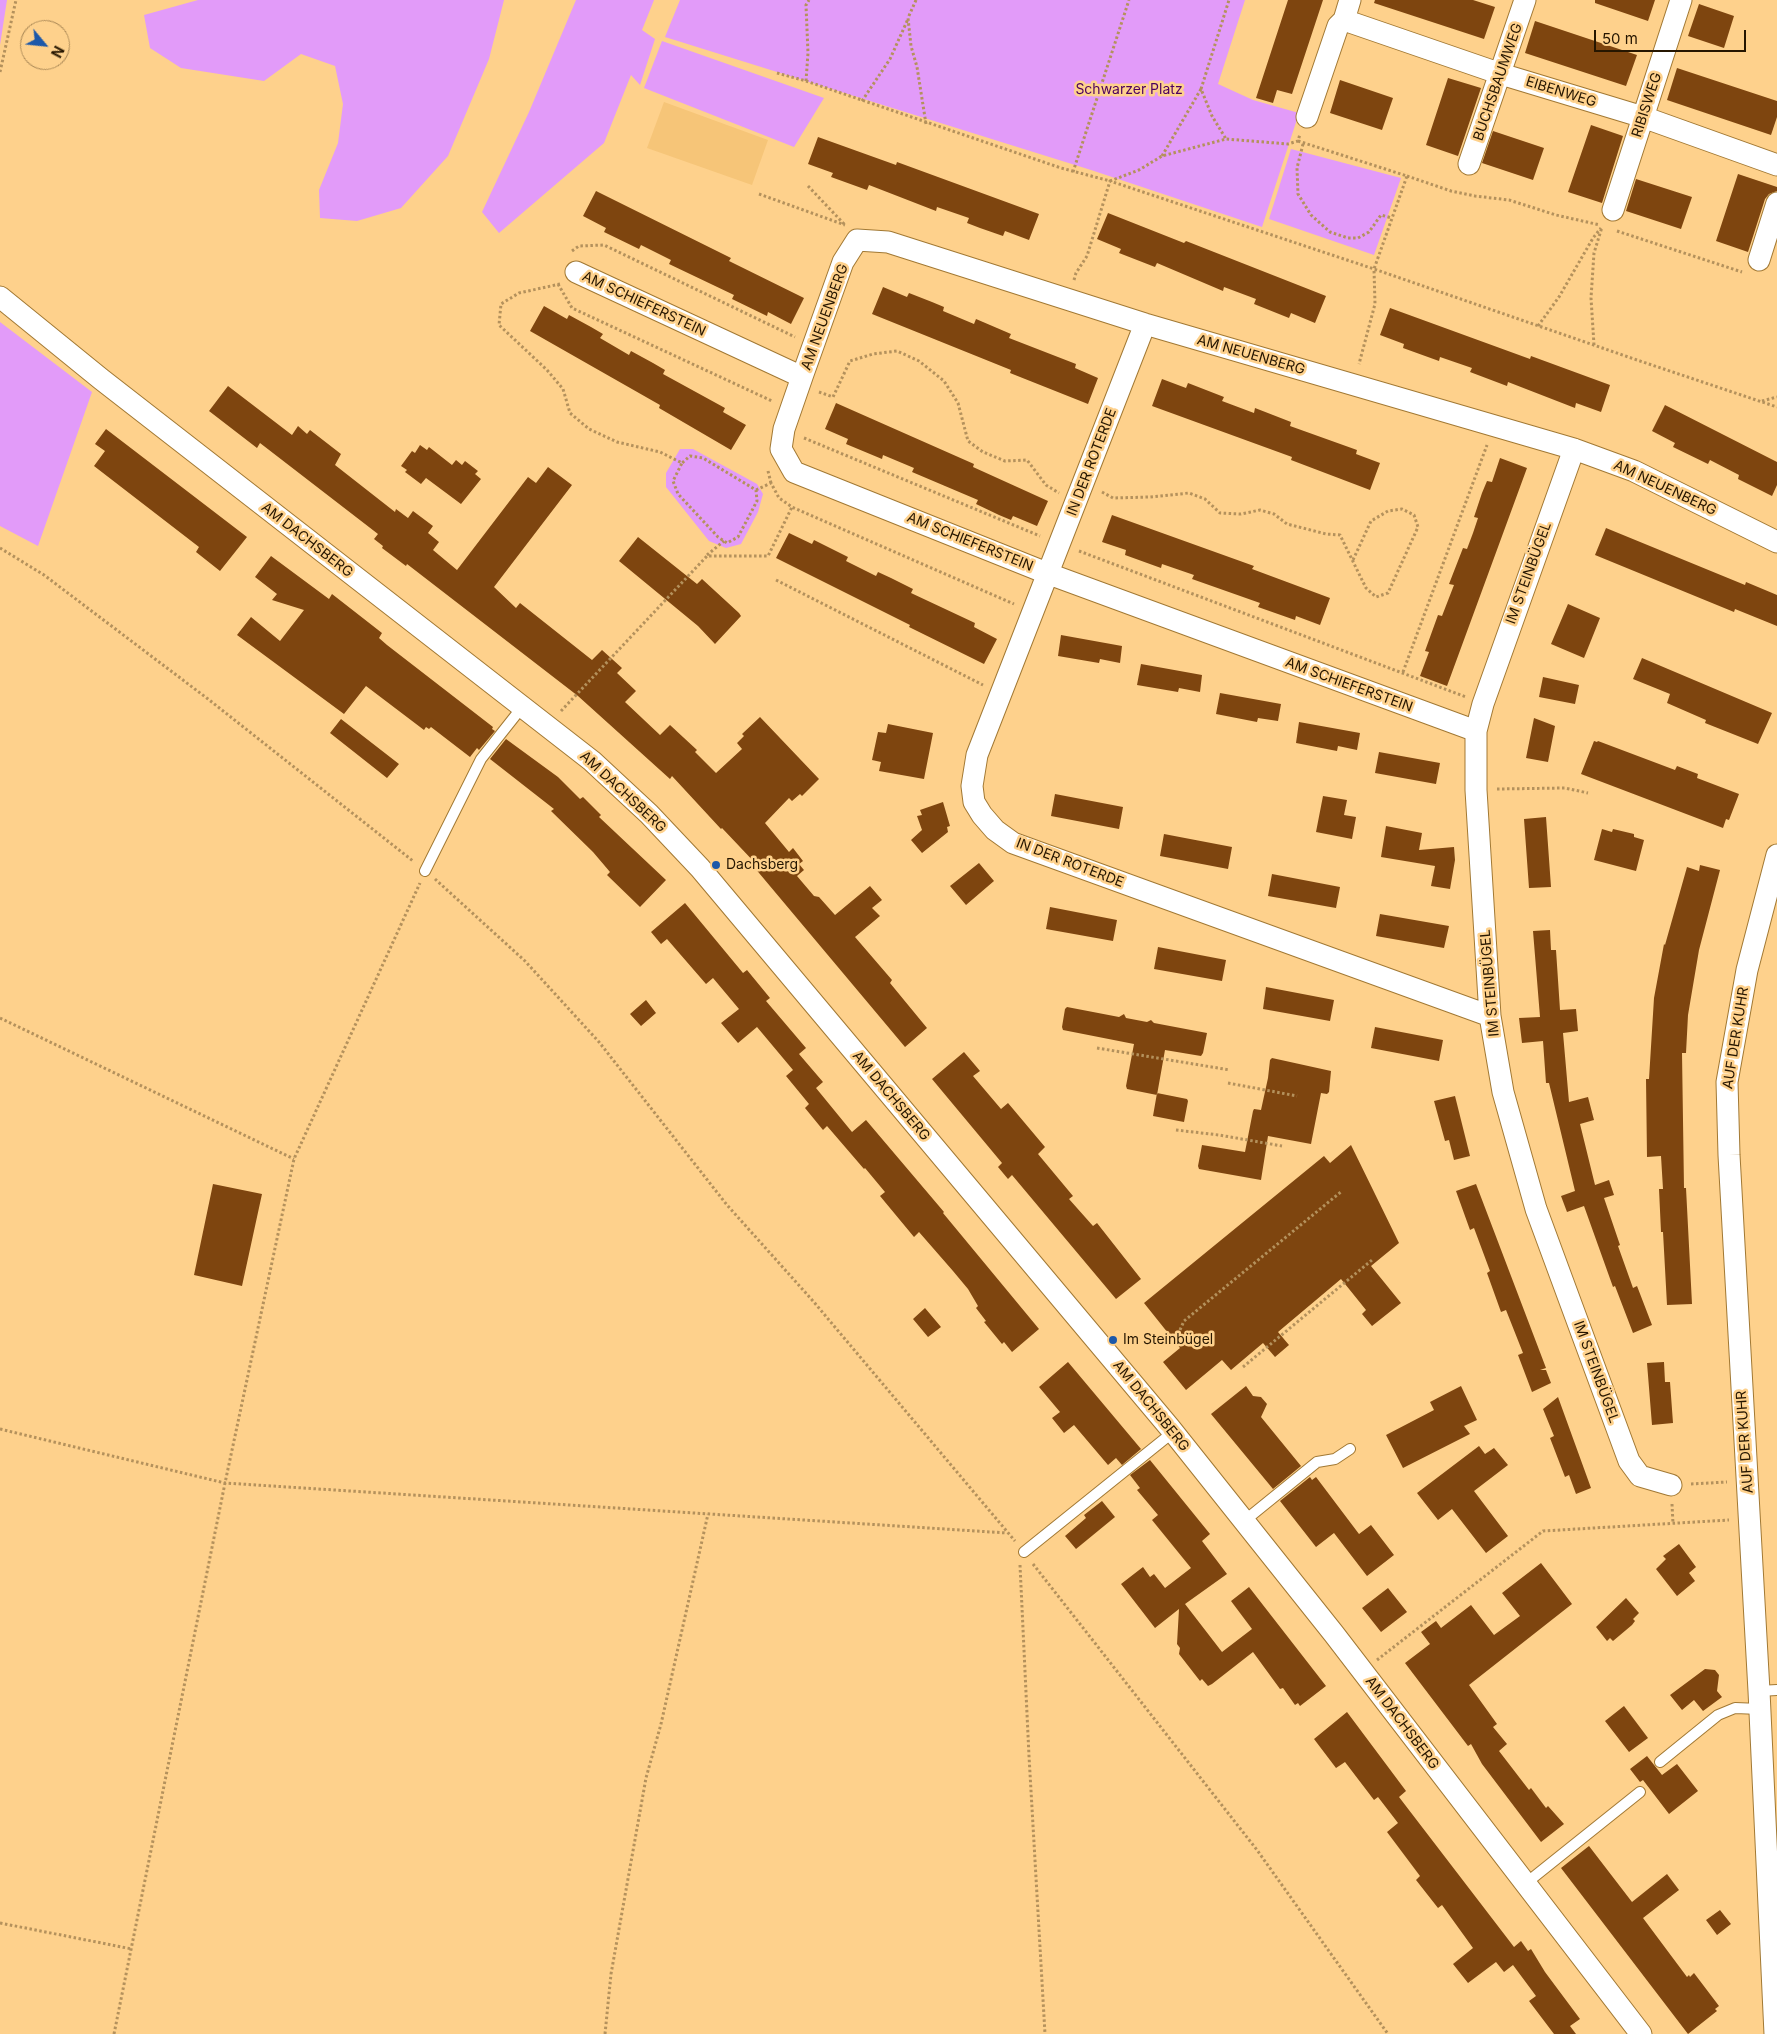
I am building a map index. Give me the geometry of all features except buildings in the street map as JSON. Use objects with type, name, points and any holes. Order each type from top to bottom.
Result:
[{"type":"street","points":[[1307,117],[1338,26],[1344,20],[1350,0]]},
{"type":"street","name":"BUCHSBAUMWEG","points":[[1469,164],[1525,0]]},
{"type":"street","name":"RIBISWEG","points":[[1608,218],[1681,0]]},
{"type":"street","name":"EIBENWEG","points":[[1344,20],[1501,74],[1643,117],[1777,165]]},
{"type":"street","points":[[1759,260],[1777,203]]},
{"type":"street","name":"AM NEUENBERG","points":[[801,381],[843,262],[857,240],[888,242],[1145,324],[1574,449],[1634,471],[1777,542]]},
{"type":"street","name":"AM SCHIEFERSTEIN","points":[[576,272],[801,381],[784,430],[781,449],[794,472],[1049,574],[1476,731]]},
{"type":"street","name":"AM DACHSBERG","points":[[0,297],[101,379],[549,726],[592,761],[649,814],[700,868],[1172,1433],[1334,1634],[1641,2034]]},
{"type":"street","name":"IN DER ROTERDE","points":[[1145,324],[977,755],[972,786],[974,802],[982,815],[1004,837],[1013,843],[1490,1016]]},
{"type":"street","name":"IM STEINBÜGEL","points":[[1574,449],[1483,704],[1476,731],[1476,790],[1490,1016],[1503,1092],[1536,1209],[1629,1461],[1640,1476],[1651,1481],[1671,1485]]},
{"type":"street","name":"AUF DER KUHR","points":[[1775,2034],[1765,1696],[1750,1519],[1729,1155],[1727,1082],[1747,970],[1777,855]]},
{"type":"lane","points":[[425,871],[481,759],[523,706]]},
{"type":"lane","points":[[1024,1552],[1172,1433]]},
{"type":"lane","points":[[1243,1522],[1318,1462],[1334,1459],[1350,1449]]},
{"type":"lane","points":[[1660,1762],[1718,1716],[1765,1696]]},
{"type":"lane","points":[[1525,1884],[1640,1792]]},
{"type":"path","points":[[0,72],[16,0]]},
{"type":"path","points":[[806,81],[808,43],[806,5],[809,0]]},
{"type":"path","points":[[862,100],[890,58],[916,0]]},
{"type":"path","points":[[1073,172],[1129,0]]},
{"type":"path","points":[[1162,156],[1201,89],[1229,0]]},
{"type":"path","points":[[908,18],[910,46],[917,67],[926,124]]},
{"type":"path","points":[[777,73],[862,100],[926,124],[1073,172],[1110,181],[1374,269],[1777,407]]},
{"type":"path","points":[[1201,89],[1212,116],[1226,139]]},
{"type":"path","points":[[1298,141],[1307,117]]},
{"type":"path","points":[[1110,181],[1139,170],[1162,156],[1226,139],[1288,144],[1298,141],[1451,191],[1509,200],[1556,215],[1608,218],[1754,276],[1759,260]]},
{"type":"path","points":[[1303,144],[1297,168],[1298,194],[1311,215],[1330,232],[1348,238],[1358,238],[1369,232],[1382,215],[1392,218]]},
{"type":"path","points":[[1352,385],[1369,333],[1375,304],[1374,269],[1407,176]]},
{"type":"path","points":[[1070,300],[1076,273],[1087,256],[1110,181]]},
{"type":"path","points":[[758,194],[846,226],[857,240]]},
{"type":"path","points":[[1538,326],[1559,298],[1593,238],[1608,218]]},
{"type":"path","points":[[1594,345],[1590,298],[1594,253],[1608,218]]},
{"type":"path","points":[[576,272],[558,286],[519,293],[502,304],[499,325],[547,370],[563,389],[570,413],[589,429],[616,442],[660,452],[682,463]]},
{"type":"path","points":[[801,381],[833,397],[850,360],[873,354],[897,351],[919,361],[944,381],[958,403],[968,441],[983,452],[1005,461],[1027,460],[1046,485],[1113,498],[1189,493],[1205,500],[1220,513],[1240,514],[1260,510],[1274,514],[1287,524],[1326,534],[1340,535],[1366,588],[1376,597],[1388,593],[1418,527],[1414,515],[1402,509],[1388,511],[1371,521],[1353,560]]},
{"type":"path","points":[[1762,402],[1777,397]]},
{"type":"path","points":[[1403,672],[1494,426]]},
{"type":"path","points":[[784,430],[1060,544],[1403,672],[1483,704]]},
{"type":"path","points":[[690,456],[703,458],[756,490],[757,501],[738,537],[727,543],[718,537],[678,494],[673,481],[682,463],[690,456]]},
{"type":"path","points":[[756,490],[771,483],[779,498],[792,507],[1033,613]]},
{"type":"path","points":[[707,556],[768,556],[792,507]]},
{"type":"path","points":[[549,726],[567,704],[707,556],[724,541]]},
{"type":"path","points":[[0,548],[44,575],[208,699],[425,871],[525,961],[599,1042],[728,1205],[813,1301],[1024,1552],[1257,1850],[1388,2034]]},
{"type":"path","points":[[776,580],[1000,694]]},
{"type":"path","points":[[1476,790],[1565,788],[1588,793]]},
{"type":"path","points":[[114,2034],[225,1483],[294,1159],[425,871]]},
{"type":"path","points":[[0,1018],[294,1159]]},
{"type":"path","points":[[1097,1048],[1230,1070]]},
{"type":"path","points":[[1228,1083],[1297,1096]]},
{"type":"path","points":[[1176,1130],[1282,1146]]},
{"type":"path","points":[[1180,1330],[1184,1321],[1342,1190]]},
{"type":"path","points":[[1243,1367],[1372,1260]]},
{"type":"path","points":[[0,1429],[225,1483],[1008,1533]]},
{"type":"path","points":[[1671,1485],[1748,1482]]},
{"type":"path","points":[[605,2034],[612,1974],[646,1778],[661,1724],[708,1514]]},
{"type":"path","points":[[1371,1652],[1377,1660],[1543,1531],[1750,1519]]},
{"type":"path","points":[[1024,1552],[1019,1568],[1045,2034]]},
{"type":"path","points":[[0,1923],[132,1948]]},
{"type":"shaded area","points":[[664,102],[768,140],[752,185],[647,148]]},
{"type":"green space","points":[[0,0],[7,0],[0,45]]},
{"type":"green space","points":[[198,0],[504,0],[489,59],[448,156],[401,208],[357,221],[320,218],[319,190],[338,143],[343,104],[335,66],[301,54],[264,81],[181,68],[150,48],[144,15]]},
{"type":"green space","points":[[576,0],[654,0],[642,30],[655,39],[640,85],[631,75],[604,143],[499,233],[482,212],[529,112]]},
{"type":"green space","name":"Schwarzer Platz","points":[[680,0],[1245,0],[1218,84],[1253,100],[1299,113],[1262,227],[1091,170],[665,37]]},
{"type":"green space","points":[[662,41],[824,98],[794,147],[644,88]]},
{"type":"green space","points":[[1291,149],[1401,178],[1374,255],[1269,219]]},
{"type":"green space","points":[[0,322],[92,392],[38,546],[0,526]]},
{"type":"green space","points":[[680,449],[693,449],[757,484],[763,494],[758,512],[741,544],[726,548],[709,541],[666,487],[666,473]]},
{"type":"place","name":"Dachsberg","points":[[716,865]]},
{"type":"place","name":"Im Steinbügel","points":[[1113,1340]]}]
